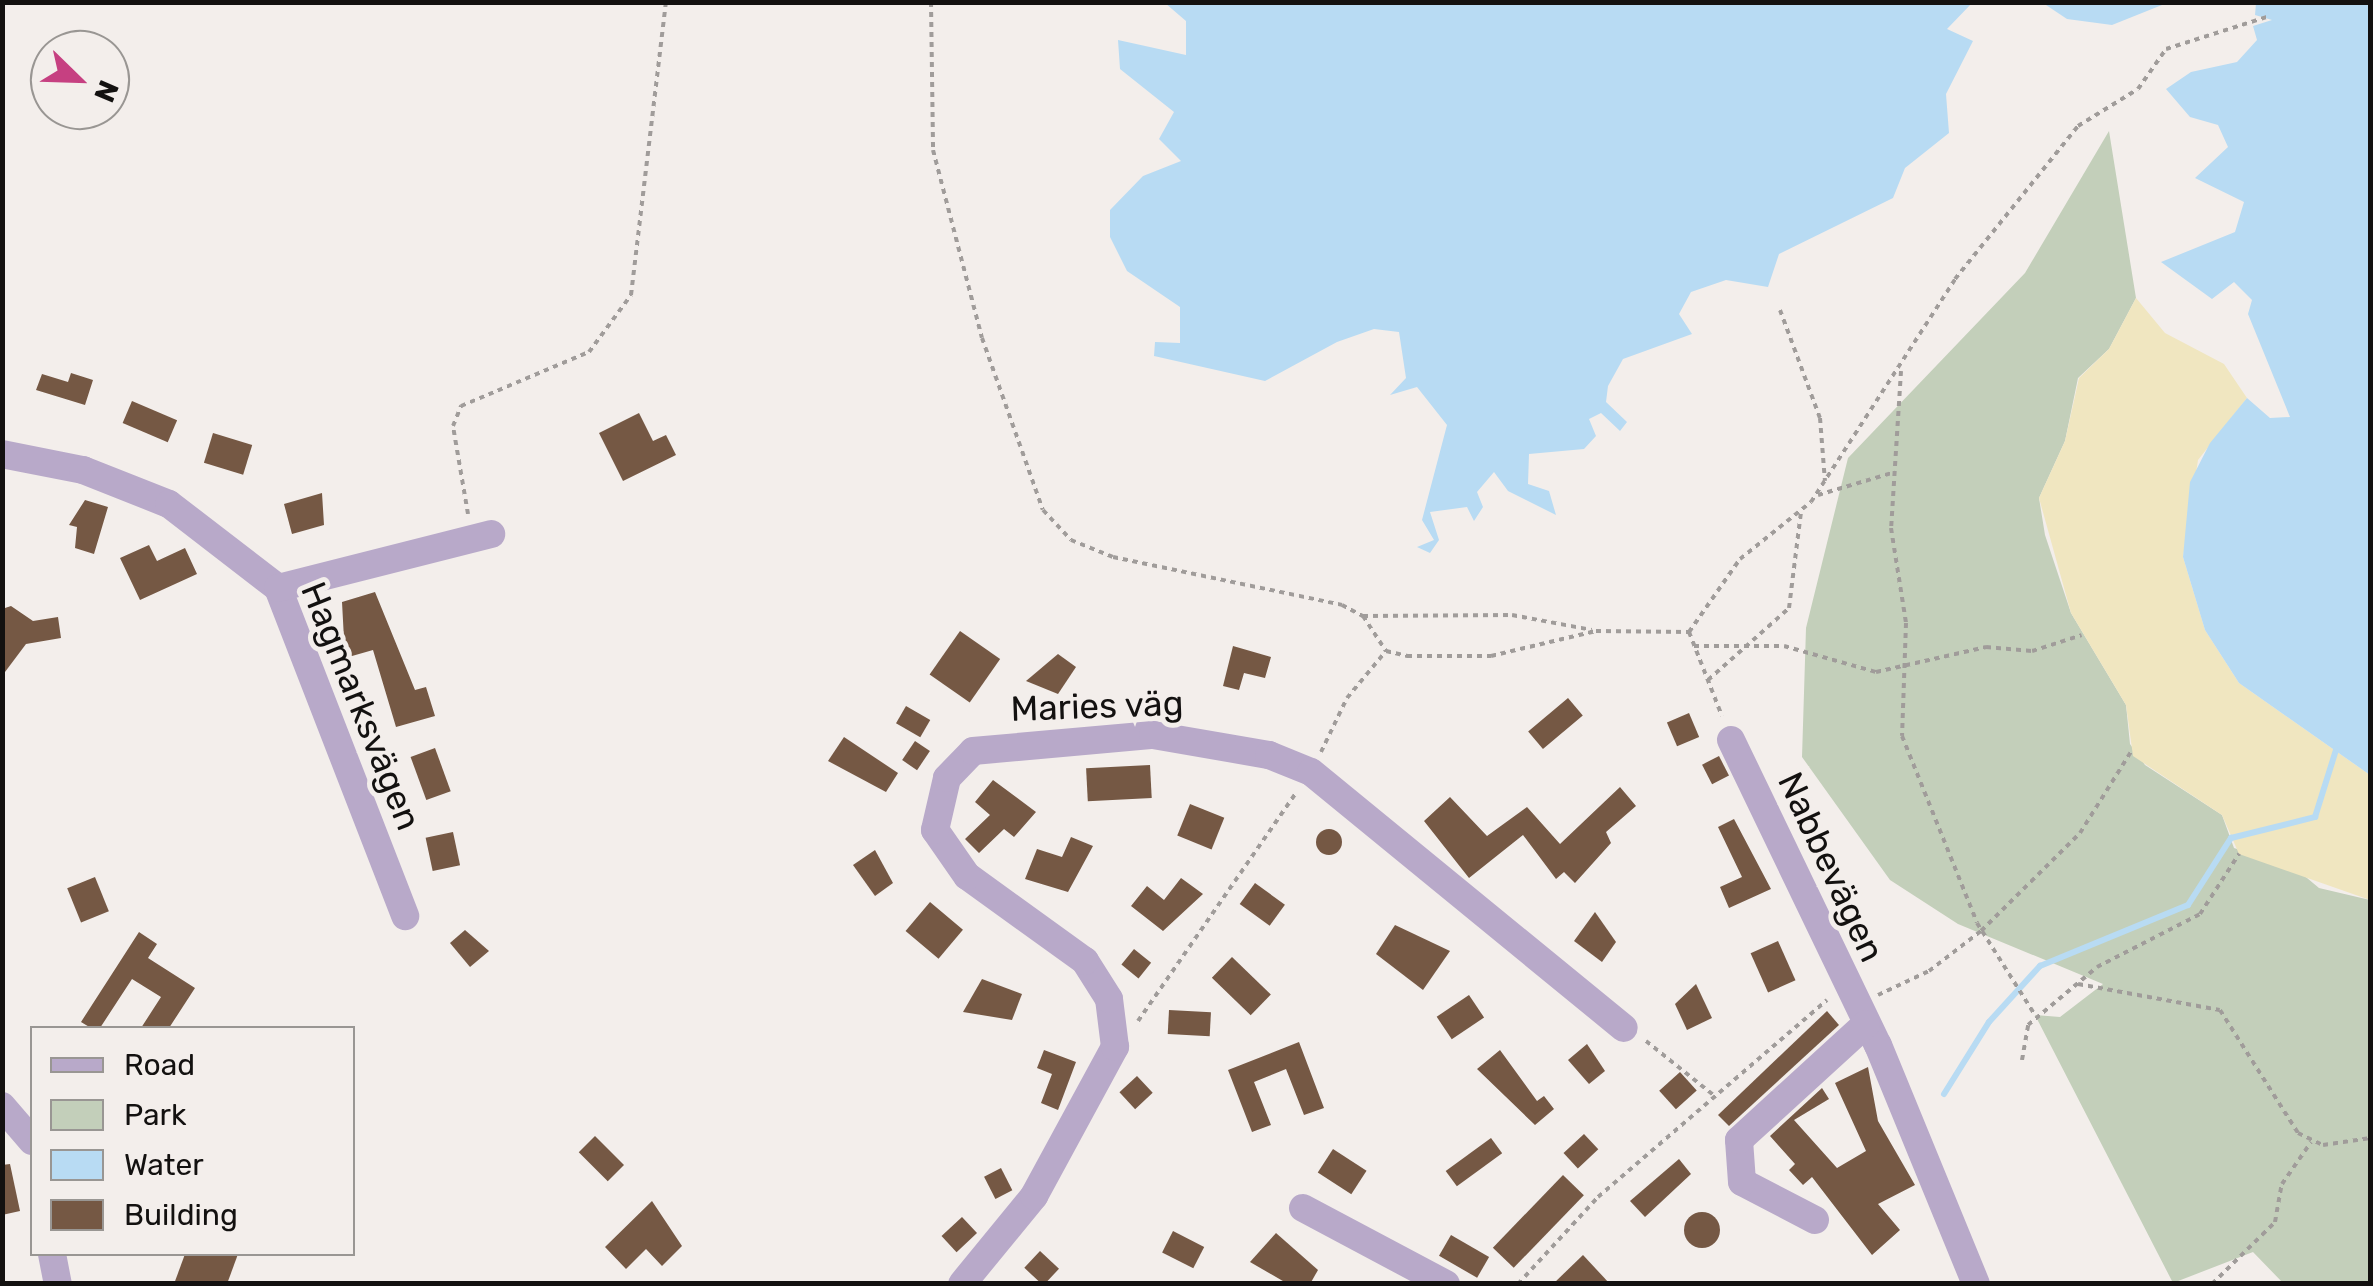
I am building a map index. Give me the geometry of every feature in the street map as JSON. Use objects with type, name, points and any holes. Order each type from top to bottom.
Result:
[{"type":"street","name":"Hagmarksvägen","points":[[2,454],[97,475],[169,504],[278,588],[405,916]]},
{"type":"street","points":[[278,588],[491,534]]},
{"type":"street","name":"Maries väg","points":[[1116,1047],[1109,1000],[1084,961],[951,862],[935,806],[957,763],[1001,745],[1154,735],[1270,755],[1310,772],[1624,1028]]},
{"type":"street","name":"Nabbevägen","points":[[1732,740],[1976,1284]]},
{"type":"street","points":[[1815,1220],[1742,1182],[1739,1140],[1854,1005]]},
{"type":"street","points":[[962,1284],[1034,1196],[1116,1047]]},
{"type":"street","points":[[2,1106],[30,1139]]},
{"type":"street","points":[[1303,1208],[1446,1284]]},
{"type":"street","points":[[52,1256],[58,1284]]},
{"type":"path","points":[[460,542],[468,520],[453,426],[461,406],[589,352],[631,295],[666,2]]},
{"type":"path","points":[[931,2],[933,150],[982,338],[1043,510],[1071,540],[1113,557],[1273,586],[1363,616],[1512,615],[1596,631],[1688,632]]},
{"type":"path","points":[[1688,632],[1740,560],[1801,512],[1815,496],[1901,369],[1955,279],[2078,126],[2138,89],[2166,49],[2267,17]]},
{"type":"path","points":[[1780,310],[1820,418],[1826,481]]},
{"type":"path","points":[[1901,369],[1895,472],[1909,761],[1981,931],[2035,1016]]},
{"type":"path","points":[[1815,496],[1895,472]]},
{"type":"path","points":[[1708,680],[1741,644],[1789,608],[1801,512]]},
{"type":"path","points":[[1363,616],[1386,651]]},
{"type":"path","points":[[1386,651],[1491,656],[1596,631]]},
{"type":"path","points":[[1688,632],[1732,740]]},
{"type":"path","points":[[1694,646],[1741,644],[1902,669],[2082,635]]},
{"type":"path","points":[[1116,1047],[1310,772],[1347,698],[1386,651]]},
{"type":"path","points":[[1518,1284],[1598,1197],[1716,1097],[1854,1005],[1929,972],[1981,931],[2080,833],[2132,750]]},
{"type":"path","points":[[2022,1060],[2028,1025],[2078,984],[2200,914],[2239,854]]},
{"type":"path","points":[[2078,984],[2220,1010],[2278,1112],[2311,1141],[2370,1138]]},
{"type":"path","points":[[1624,1028],[1716,1097]]},
{"type":"path","points":[[2212,1284],[2275,1222],[2282,1184],[2311,1141]]},
{"type":"green space","points":[[2109,131],[2136,298],[2109,349],[2078,378],[2065,441],[2039,498],[2045,535],[2071,613],[2126,705],[2130,744],[2145,765],[2222,815],[2234,848],[2295,868],[2319,888],[2370,900],[2370,1283],[2283,1283],[2253,1252],[2173,1283],[2035,1015],[2060,1017],[2103,984],[1958,924],[1890,880],[1802,757],[1806,628],[1848,458],[2025,273]]},
{"type":"sand","points":[[2136,298],[2165,333],[2224,364],[2247,398],[2198,460],[2183,557],[2205,630],[2239,683],[2370,775],[2370,900],[2239,854],[2222,815],[2133,756],[2126,705],[2071,613],[2039,498],[2065,441],[2079,378],[2109,349]]},
{"type":"water","points":[[1973,2],[1947,29],[1973,41],[1946,94],[1949,133],[1905,168],[1893,198],[1779,254],[1768,287],[1726,280],[1691,292],[1679,314],[1692,334],[1623,359],[1608,386],[1606,402],[1627,422],[1620,431],[1601,413],[1589,419],[1596,436],[1584,449],[1529,454],[1528,484],[1549,491],[1556,515],[1508,491],[1494,472],[1477,492],[1483,507],[1474,521],[1467,507],[1430,512],[1439,540],[1430,553],[1417,547],[1434,540],[1422,520],[1447,425],[1417,387],[1390,395],[1406,378],[1399,332],[1374,329],[1337,342],[1265,381],[1154,356],[1155,342],[1180,343],[1180,307],[1127,271],[1110,237],[1110,210],[1143,176],[1181,161],[1159,139],[1174,112],[1120,69],[1118,40],[1186,55],[1186,21],[1165,3]]},
{"type":"water","points":[[2043,3],[2167,3],[2112,25],[2067,19]]},
{"type":"water","points":[[2256,3],[2370,3],[2370,775],[2239,683],[2205,630],[2183,557],[2190,482],[2210,443],[2247,398],[2270,418],[2290,417],[2248,314],[2252,300],[2234,282],[2212,299],[2161,262],[2235,232],[2244,202],[2195,178],[2228,147],[2218,125],[2190,117],[2166,89],[2191,72],[2237,62],[2257,40],[2253,26],[2272,20],[2255,15]]},
{"type":"building","points":[[71,373],[93,380],[85,405],[36,390],[42,374],[68,382]]},
{"type":"building","points":[[132,401],[177,420],[168,442],[123,423]]},
{"type":"building","points":[[639,413],[653,441],[666,435],[676,455],[623,481],[599,433]]},
{"type":"building","points":[[213,433],[252,445],[243,475],[204,463]]},
{"type":"building","points":[[322,493],[324,525],[292,534],[284,504]]},
{"type":"building","points":[[85,500],[108,507],[94,554],[75,548],[77,527],[69,525]]},
{"type":"building","points":[[149,545],[157,561],[185,548],[197,574],[140,600],[120,558]]},
{"type":"building","points":[[375,592],[415,690],[426,687],[435,716],[396,727],[373,650],[345,658],[342,602]]},
{"type":"building","points":[[11,606],[33,621],[58,617],[61,638],[26,644],[2,676],[2,609]]},
{"type":"building","points":[[960,631],[1000,659],[970,703],[930,674]]},
{"type":"building","points":[[1233,646],[1271,657],[1265,678],[1244,673],[1239,690],[1223,686]]},
{"type":"building","points":[[1058,654],[1076,667],[1058,694],[1026,681]]},
{"type":"building","points":[[1568,698],[1583,716],[1543,749],[1528,731]]},
{"type":"building","points":[[906,706],[930,720],[920,737],[896,723]]},
{"type":"building","points":[[1689,713],[1699,737],[1677,746],[1667,722]]},
{"type":"building","points":[[844,737],[898,773],[886,792],[828,761]]},
{"type":"building","points":[[915,741],[930,751],[917,770],[902,760]]},
{"type":"building","points":[[435,748],[451,791],[426,800],[411,757]]},
{"type":"building","points":[[1719,756],[1729,776],[1712,784],[1702,765]]},
{"type":"building","points":[[1150,765],[1152,798],[1088,801],[1086,768]]},
{"type":"building","points":[[993,780],[1036,812],[1014,837],[1004,829],[979,853],[965,839],[990,815],[975,802]]},
{"type":"building","points":[[1620,787],[1636,806],[1606,832],[1611,843],[1575,883],[1564,872],[1556,879],[1523,835],[1469,878],[1424,821],[1450,797],[1487,836],[1527,807],[1560,844]]},
{"type":"building","points":[[1190,804],[1224,818],[1212,849],[1177,836]]},
{"type":"building","points":[[1734,819],[1771,889],[1729,908],[1720,887],[1742,877],[1718,827]]},
{"type":"building","points":[[1329,829],[1339,832],[1339,852],[1329,855],[1319,852],[1316,842],[1319,832]]},
{"type":"building","points":[[453,832],[460,865],[433,871],[426,838]]},
{"type":"building","points":[[1071,837],[1093,846],[1068,892],[1025,879],[1037,849],[1062,857]]},
{"type":"building","points":[[875,850],[893,883],[875,896],[853,865]]},
{"type":"building","points":[[95,877],[109,911],[81,923],[67,888]]},
{"type":"building","points":[[1181,878],[1203,894],[1163,931],[1131,906],[1147,886],[1164,900]]},
{"type":"building","points":[[1255,883],[1285,905],[1270,926],[1240,904]]},
{"type":"building","points":[[930,902],[963,930],[939,959],[906,931]]},
{"type":"building","points":[[1595,912],[1616,942],[1602,962],[1574,941]]},
{"type":"building","points":[[1395,925],[1450,951],[1423,990],[1376,954]]},
{"type":"building","points":[[465,930],[489,951],[470,967],[450,943]]},
{"type":"building","points":[[139,932],[157,944],[148,958],[195,988],[170,1026],[142,1026],[161,997],[132,979],[101,1026],[81,1022]]},
{"type":"building","points":[[1778,941],[1795,980],[1768,992],[1751,953]]},
{"type":"building","points":[[1134,949],[1151,963],[1139,978],[1121,965]]},
{"type":"building","points":[[1232,957],[1271,995],[1251,1015],[1212,978]]},
{"type":"building","points":[[982,979],[1022,994],[1012,1020],[963,1012]]},
{"type":"building","points":[[1696,984],[1712,1018],[1687,1030],[1675,1004]]},
{"type":"building","points":[[1469,995],[1484,1017],[1452,1039],[1437,1017]]},
{"type":"building","points":[[1169,1010],[1211,1012],[1210,1036],[1168,1034]]},
{"type":"building","points":[[1827,1011],[1839,1025],[1729,1126],[1718,1115]]},
{"type":"building","points":[[1299,1042],[1324,1108],[1304,1115],[1286,1069],[1254,1082],[1271,1125],[1252,1132],[1228,1070]]},
{"type":"building","points":[[1587,1044],[1605,1071],[1589,1084],[1568,1060]]},
{"type":"building","points":[[1044,1050],[1076,1062],[1058,1110],[1041,1103],[1052,1074],[1037,1068]]},
{"type":"building","points":[[1500,1050],[1537,1101],[1544,1096],[1554,1109],[1535,1125],[1477,1069]]},
{"type":"building","points":[[1868,1067],[1878,1121],[1915,1185],[1878,1204],[1900,1230],[1872,1255],[1812,1177],[1803,1185],[1789,1170],[1795,1164],[1770,1136],[1822,1088],[1829,1099],[1794,1120],[1837,1168],[1866,1151],[1835,1083]]},
{"type":"building","points":[[1680,1072],[1697,1091],[1676,1109],[1659,1091]]},
{"type":"building","points":[[1137,1076],[1153,1093],[1135,1109],[1119,1092]]},
{"type":"building","points":[[1584,1134],[1598,1149],[1578,1168],[1564,1153]]},
{"type":"building","points":[[595,1136],[624,1165],[608,1181],[579,1152]]},
{"type":"building","points":[[1491,1138],[1502,1153],[1457,1186],[1446,1171]]},
{"type":"building","points":[[1333,1149],[1367,1171],[1351,1194],[1318,1172]]},
{"type":"building","points":[[1679,1159],[1691,1174],[1645,1217],[1630,1201]]},
{"type":"building","points":[[10,1164],[20,1211],[2,1215],[2,1165]]},
{"type":"building","points":[[1001,1168],[1012,1190],[995,1199],[984,1177]]},
{"type":"building","points":[[1563,1175],[1584,1195],[1514,1268],[1493,1248]]},
{"type":"building","points":[[652,1201],[682,1246],[662,1266],[646,1249],[626,1269],[605,1247]]},
{"type":"building","points":[[1702,1212],[1715,1217],[1720,1230],[1715,1243],[1702,1248],[1689,1243],[1684,1230],[1689,1217]]},
{"type":"building","points":[[962,1217],[977,1233],[957,1252],[942,1236]]},
{"type":"building","points":[[1173,1231],[1204,1247],[1193,1268],[1162,1252]]},
{"type":"building","points":[[1276,1233],[1318,1270],[1310,1284],[1288,1284],[1250,1262]]},
{"type":"building","points":[[1451,1235],[1489,1257],[1477,1278],[1439,1256]]},
{"type":"building","points":[[1040,1251],[1059,1269],[1042,1284],[1024,1268]]},
{"type":"building","points":[[1583,1255],[1610,1284],[1553,1284]]},
{"type":"building","points":[[184,1256],[237,1256],[227,1284],[174,1284]]},
{"type":"waterway","points":[[1944,1094],[1989,1022],[2040,966],[2188,905],[2231,838],[2315,817],[2336,750]]}]
